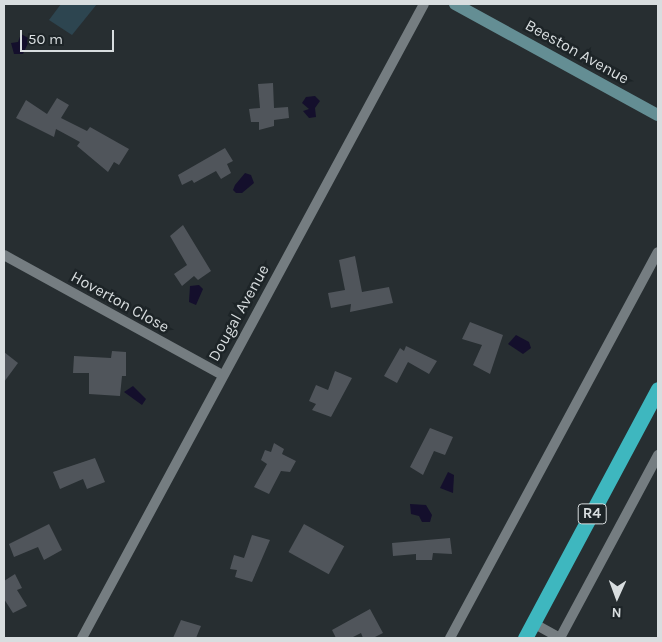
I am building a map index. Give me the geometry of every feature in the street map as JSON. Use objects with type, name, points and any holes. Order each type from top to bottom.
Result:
[{"type":"highway","name":"R4","points":[[525,638],[658,389]]},
{"type":"street","name":"Dougal Avenue","points":[[82,638],[222,375],[424,4]]},
{"type":"street","name":"Beeston Avenue","points":[[455,4],[658,115]]},
{"type":"street","points":[[450,638],[658,252]]},
{"type":"street","name":"Hoverton Close","points":[[4,256],[222,375]]},
{"type":"street","points":[[533,623],[560,638],[658,455]]},
{"type":"shaded area","points":[[61,4],[97,4],[72,35],[49,20]]},
{"type":"shaded area","points":[[21,34],[30,39],[23,54],[14,54],[11,43],[18,42]]},
{"type":"shaded area","points":[[315,96],[320,101],[315,108],[316,117],[309,118],[303,111],[309,109],[302,103],[306,97]]},
{"type":"shaded area","points":[[245,173],[251,175],[254,183],[242,193],[236,193],[233,190],[235,185]]},
{"type":"shaded area","points":[[199,285],[203,289],[196,305],[189,302],[190,286]]},
{"type":"shaded area","points":[[516,335],[529,342],[531,348],[523,354],[508,344]]},
{"type":"shaded area","points":[[133,386],[146,399],[142,405],[124,392]]},
{"type":"shaded area","points":[[448,472],[454,475],[453,493],[440,488]]},
{"type":"shaded area","points":[[410,504],[426,505],[432,515],[430,522],[422,522],[419,516],[411,514]]},
{"type":"building","points":[[273,83],[274,108],[288,107],[289,118],[274,120],[274,126],[259,130],[259,122],[251,122],[249,109],[260,108],[258,84]]},
{"type":"building","points":[[57,98],[69,105],[61,118],[87,131],[90,127],[129,149],[119,165],[114,162],[108,172],[77,146],[80,142],[56,129],[54,137],[16,118],[26,100],[47,114]]},
{"type":"building","points":[[225,148],[233,161],[227,164],[231,173],[221,179],[216,171],[194,183],[192,180],[182,185],[178,175]]},
{"type":"building","points":[[183,225],[211,271],[198,280],[194,276],[182,286],[174,274],[187,265],[170,236]]},
{"type":"building","points":[[355,256],[362,292],[389,287],[393,303],[350,312],[351,304],[331,308],[328,293],[345,290],[339,260]]},
{"type":"building","points":[[470,322],[503,335],[490,374],[473,365],[482,345],[462,339]]},
{"type":"building","points":[[406,346],[437,361],[429,374],[408,362],[397,383],[384,376],[400,348],[404,351]]},
{"type":"building","points":[[112,351],[126,352],[126,376],[122,376],[120,396],[89,394],[89,373],[73,373],[74,356],[111,358]]},
{"type":"building","points":[[4,352],[18,363],[4,382]]},
{"type":"building","points":[[335,371],[352,378],[331,417],[312,410],[316,404],[309,401],[316,385],[328,390]]},
{"type":"building","points":[[430,428],[453,437],[445,455],[434,451],[423,475],[410,467]]},
{"type":"building","points":[[274,443],[284,449],[282,454],[296,461],[290,472],[281,471],[269,494],[254,487],[267,464],[261,460],[265,450],[271,452]]},
{"type":"building","points":[[95,458],[105,482],[87,489],[83,479],[60,489],[53,472]]},
{"type":"building","points":[[49,524],[62,550],[44,560],[38,547],[14,557],[9,544]]},
{"type":"building","points":[[304,524],[344,546],[329,574],[288,552]]},
{"type":"building","points":[[252,535],[270,540],[252,582],[235,577],[237,570],[230,569],[234,555],[244,558]]},
{"type":"building","points":[[450,538],[452,554],[433,553],[432,560],[416,560],[416,554],[393,556],[392,543]]},
{"type":"building","points":[[15,574],[22,588],[17,590],[27,606],[13,613],[4,599],[4,581]]},
{"type":"building","points":[[370,609],[383,633],[373,638],[363,638],[361,633],[351,638],[336,638],[332,630]]},
{"type":"building","points":[[181,620],[201,626],[196,638],[173,638]]}]
